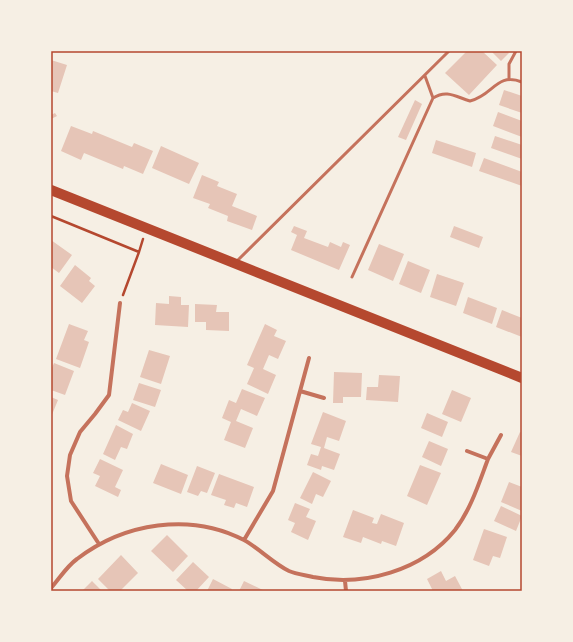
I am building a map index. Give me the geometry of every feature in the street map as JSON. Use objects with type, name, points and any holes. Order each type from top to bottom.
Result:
[{"type":"main road","points":[[51,190],[522,378]]},
{"type":"street","points":[[100,544],[71,501],[66,476],[70,455],[80,432],[109,395],[120,303]]},
{"type":"street","points":[[244,540],[273,491],[309,358]]},
{"type":"street","points":[[300,391],[324,398]]},
{"type":"street","points":[[51,588],[75,559],[100,544],[135,528],[165,524],[192,524],[218,530],[244,540],[290,571],[326,580],[345,581],[373,578],[421,559],[454,530],[467,510],[488,459],[501,435]]},
{"type":"street","points":[[467,451],[488,459]]},
{"type":"street","points":[[345,581],[346,591]]},
{"type":"lane","points":[[235,264],[449,51]]},
{"type":"lane","points":[[509,78],[509,64],[516,51]]},
{"type":"lane","points":[[425,76],[433,98]]},
{"type":"lane","points":[[352,277],[433,98],[439,94],[450,92],[470,101],[485,95],[498,83],[509,78],[522,82]]},
{"type":"path","points":[[51,216],[139,252],[120,303]]},
{"type":"building","points":[[467,51],[482,51],[497,65],[469,95],[445,73]]},
{"type":"building","points":[[491,51],[507,51],[509,53],[501,61]]},
{"type":"building","points":[[51,60],[67,65],[58,93],[51,91]]},
{"type":"building","points":[[504,90],[522,96],[522,113],[499,105]]},
{"type":"building","points":[[415,100],[422,104],[406,140],[398,137]]},
{"type":"building","points":[[498,112],[522,121],[522,137],[493,126]]},
{"type":"building","points":[[55,113],[57,116],[51,119],[51,115]]},
{"type":"building","points":[[71,126],[92,134],[93,131],[132,147],[134,143],[153,151],[143,174],[124,166],[123,169],[84,153],[81,160],[61,151]]},
{"type":"building","points":[[495,136],[522,145],[522,159],[491,148]]},
{"type":"building","points":[[436,140],[476,153],[472,167],[432,153]]},
{"type":"building","points":[[161,146],[199,163],[189,184],[152,168]]},
{"type":"building","points":[[484,158],[522,172],[522,186],[479,171]]},
{"type":"building","points":[[202,175],[219,182],[217,186],[237,194],[232,206],[257,216],[252,230],[227,221],[228,216],[208,208],[210,204],[193,198]]},
{"type":"building","points":[[294,226],[307,231],[304,238],[328,247],[330,242],[341,247],[343,242],[350,245],[339,270],[291,250],[297,235],[291,232]]},
{"type":"building","points":[[454,226],[483,237],[479,248],[450,237]]},
{"type":"building","points":[[51,240],[72,255],[59,273],[51,267]]},
{"type":"building","points":[[379,244],[404,254],[393,281],[368,270]]},
{"type":"building","points":[[408,261],[430,270],[421,293],[399,284]]},
{"type":"building","points":[[75,265],[91,278],[89,281],[95,286],[82,303],[60,286]]},
{"type":"building","points":[[437,274],[464,283],[456,306],[430,297]]},
{"type":"building","points":[[169,296],[181,297],[181,305],[189,305],[188,327],[155,325],[156,303],[169,304]]},
{"type":"building","points":[[468,297],[497,308],[492,324],[463,313]]},
{"type":"building","points":[[195,304],[217,305],[216,312],[229,312],[229,331],[206,330],[206,322],[195,322]]},
{"type":"building","points":[[502,310],[522,318],[522,337],[496,327]]},
{"type":"building","points":[[69,324],[88,331],[84,340],[89,342],[80,368],[56,359]]},
{"type":"building","points":[[265,324],[277,330],[274,336],[286,341],[278,359],[269,355],[263,369],[276,375],[268,394],[247,384],[254,368],[247,365]]},
{"type":"building","points":[[149,350],[170,356],[161,384],[140,377]]},
{"type":"building","points":[[54,363],[74,371],[65,395],[51,390],[51,370]]},
{"type":"building","points":[[334,372],[362,373],[361,397],[343,397],[343,403],[333,403]]},
{"type":"building","points":[[379,375],[400,376],[398,402],[366,400],[367,387],[378,387]]},
{"type":"building","points":[[139,383],[161,390],[155,407],[133,400]]},
{"type":"building","points":[[242,389],[265,398],[257,416],[241,409],[236,421],[253,428],[245,448],[224,440],[231,422],[222,418],[229,400],[236,403]]},
{"type":"building","points":[[452,390],[471,398],[461,422],[442,414]]},
{"type":"building","points":[[51,397],[58,400],[51,417]]},
{"type":"building","points":[[132,403],[150,411],[141,431],[118,420],[123,410],[128,412]]},
{"type":"building","points":[[323,412],[346,421],[339,441],[327,437],[324,448],[340,454],[334,470],[322,466],[321,470],[307,465],[311,454],[318,456],[321,447],[311,444]]},
{"type":"building","points":[[427,413],[448,422],[442,437],[421,428]]},
{"type":"building","points":[[116,425],[133,434],[127,449],[121,447],[115,460],[103,454]]},
{"type":"building","points":[[520,432],[522,433],[522,456],[511,452]]},
{"type":"building","points":[[429,441],[448,449],[441,466],[422,457]]},
{"type":"building","points":[[100,459],[123,470],[115,487],[121,490],[118,497],[95,486],[100,476],[93,473]]},
{"type":"building","points":[[161,464],[188,475],[181,494],[153,483]]},
{"type":"building","points":[[420,465],[441,473],[427,505],[407,496]]},
{"type":"building","points":[[197,466],[215,473],[207,493],[201,491],[198,496],[187,492]]},
{"type":"building","points":[[313,472],[331,481],[323,497],[316,494],[312,504],[300,498]]},
{"type":"building","points":[[219,474],[254,487],[247,507],[236,503],[234,508],[224,505],[226,500],[211,495]]},
{"type":"building","points":[[509,482],[522,487],[522,511],[501,502]]},
{"type":"building","points":[[295,503],[310,509],[306,517],[316,521],[308,540],[291,532],[295,523],[288,520]]},
{"type":"building","points":[[501,506],[522,516],[516,531],[494,521]]},
{"type":"building","points":[[353,510],[374,518],[372,523],[377,524],[381,514],[404,523],[396,546],[382,541],[381,544],[363,537],[361,543],[343,537]]},
{"type":"building","points":[[484,529],[507,537],[500,558],[493,556],[489,566],[473,560]]},
{"type":"building","points":[[167,535],[188,556],[173,572],[151,551]]},
{"type":"building","points":[[121,555],[138,573],[120,591],[110,591],[98,579]]},
{"type":"building","points":[[193,562],[209,577],[196,591],[188,591],[176,580]]},
{"type":"building","points":[[441,571],[446,581],[455,576],[463,591],[433,591],[427,579]]},
{"type":"building","points":[[213,579],[232,589],[231,591],[207,591]]},
{"type":"building","points":[[92,581],[102,591],[82,591]]},
{"type":"building","points":[[244,581],[265,591],[239,591]]}]
